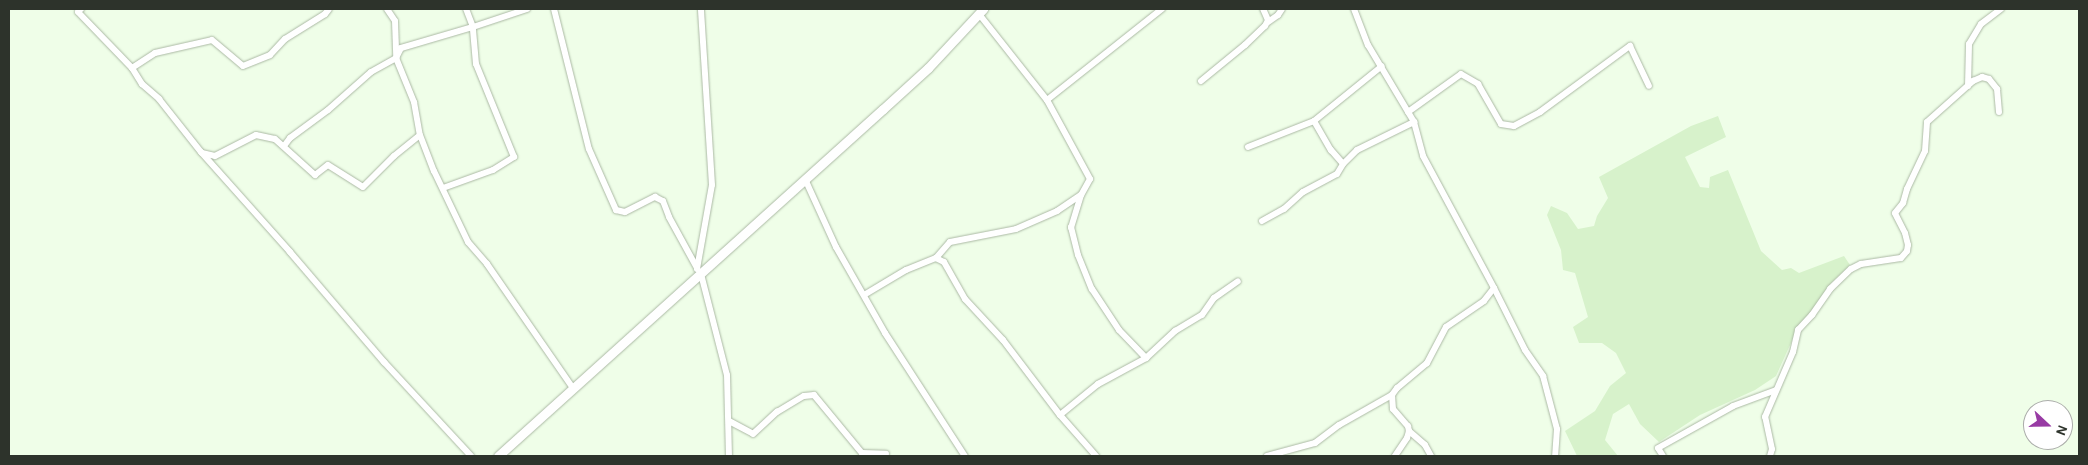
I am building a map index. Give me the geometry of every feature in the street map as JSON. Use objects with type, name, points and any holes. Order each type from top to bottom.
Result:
[{"type":"main road","points":[[498,456],[928,68],[981,11]]},
{"type":"street","points":[[81,9],[78,12],[132,68],[142,84],[159,99],[201,152],[384,362],[471,456]]},
{"type":"street","points":[[132,68],[155,53],[212,40],[243,66],[270,55],[285,39],[325,14],[329,9]]},
{"type":"street","points":[[387,9],[395,21],[396,58],[414,102],[420,135],[468,242],[487,264],[573,388]]},
{"type":"street","points":[[443,188],[492,170],[514,157],[476,64],[472,27],[466,9]]},
{"type":"street","points":[[284,146],[290,138],[328,110],[371,72],[396,58],[401,48],[527,9]]},
{"type":"street","points":[[554,9],[589,149],[616,210],[624,212],[655,197],[663,201],[669,217],[698,274],[727,375],[729,456]]},
{"type":"street","points":[[698,274],[712,185],[701,9]]},
{"type":"street","points":[[1047,100],[1162,9]]},
{"type":"street","points":[[1263,9],[1268,22]]},
{"type":"street","points":[[1200,80],[1246,45],[1282,9]]},
{"type":"street","points":[[1354,9],[1368,45],[1414,122],[1423,156],[1526,350],[1543,376],[1557,429],[1555,456]]},
{"type":"street","points":[[1968,86],[1969,44],[1981,24],[2002,9]]},
{"type":"street","points":[[981,11],[1047,100],[1090,179],[1080,195],[1071,227],[1078,255],[1092,289],[1119,330],[1146,358]]},
{"type":"street","points":[[1408,112],[1462,74],[1478,84],[1501,124],[1514,126],[1540,112],[1630,46],[1649,86]]},
{"type":"street","points":[[1248,147],[1314,121],[1382,66]]},
{"type":"street","points":[[1770,456],[1772,449],[1765,417],[1793,352],[1798,330],[1812,315],[1830,289],[1851,269],[1861,264],[1901,258],[1908,251],[1905,234],[1894,213],[1903,203],[1907,189],[1925,152],[1927,122],[1968,86],[1982,77],[1989,79],[1997,89],[1999,112]]},
{"type":"street","points":[[1314,121],[1331,150],[1343,164]]},
{"type":"street","points":[[1262,221],[1284,209],[1303,192],[1337,174],[1343,164],[1356,150],[1414,122]]},
{"type":"street","points":[[201,152],[215,156],[256,135],[275,139],[315,175],[328,166],[363,187],[394,156],[420,135]]},
{"type":"street","points":[[805,179],[836,247],[885,333],[965,456]]},
{"type":"street","points":[[864,296],[906,270],[936,258],[950,242],[1016,229],[1057,211],[1080,195]]},
{"type":"street","points":[[936,258],[944,262],[965,299],[1003,340],[1060,415],[1096,456]]},
{"type":"street","points":[[1060,415],[1098,384],[1146,358],[1175,331],[1202,315],[1214,298],[1238,281]]},
{"type":"street","points":[[1267,456],[1315,443],[1340,425],[1392,395],[1397,388],[1427,363],[1446,327],[1484,301],[1494,288]]},
{"type":"street","points":[[1663,456],[1658,448],[1733,406],[1776,390]]},
{"type":"street","points":[[729,421],[753,434],[777,412],[804,396],[814,395],[862,453],[886,454]]},
{"type":"street","points":[[1392,395],[1393,409],[1408,426],[1409,431],[1407,438],[1394,456]]},
{"type":"street","points":[[1409,431],[1425,445],[1431,456]]},
{"type":"green space","points":[[1718,116],[1726,137],[1685,157],[1700,187],[1709,188],[1710,177],[1728,170],[1761,251],[1782,270],[1791,268],[1799,273],[1844,256],[1850,265],[1831,283],[1795,334],[1776,376],[1755,390],[1700,415],[1659,442],[1640,424],[1629,404],[1613,414],[1605,440],[1618,456],[1577,456],[1565,431],[1595,411],[1610,386],[1626,373],[1616,353],[1602,343],[1579,343],[1573,327],[1588,317],[1575,273],[1563,270],[1561,250],[1547,215],[1551,206],[1567,213],[1578,229],[1594,226],[1597,216],[1608,198],[1599,177],[1691,126]]}]
